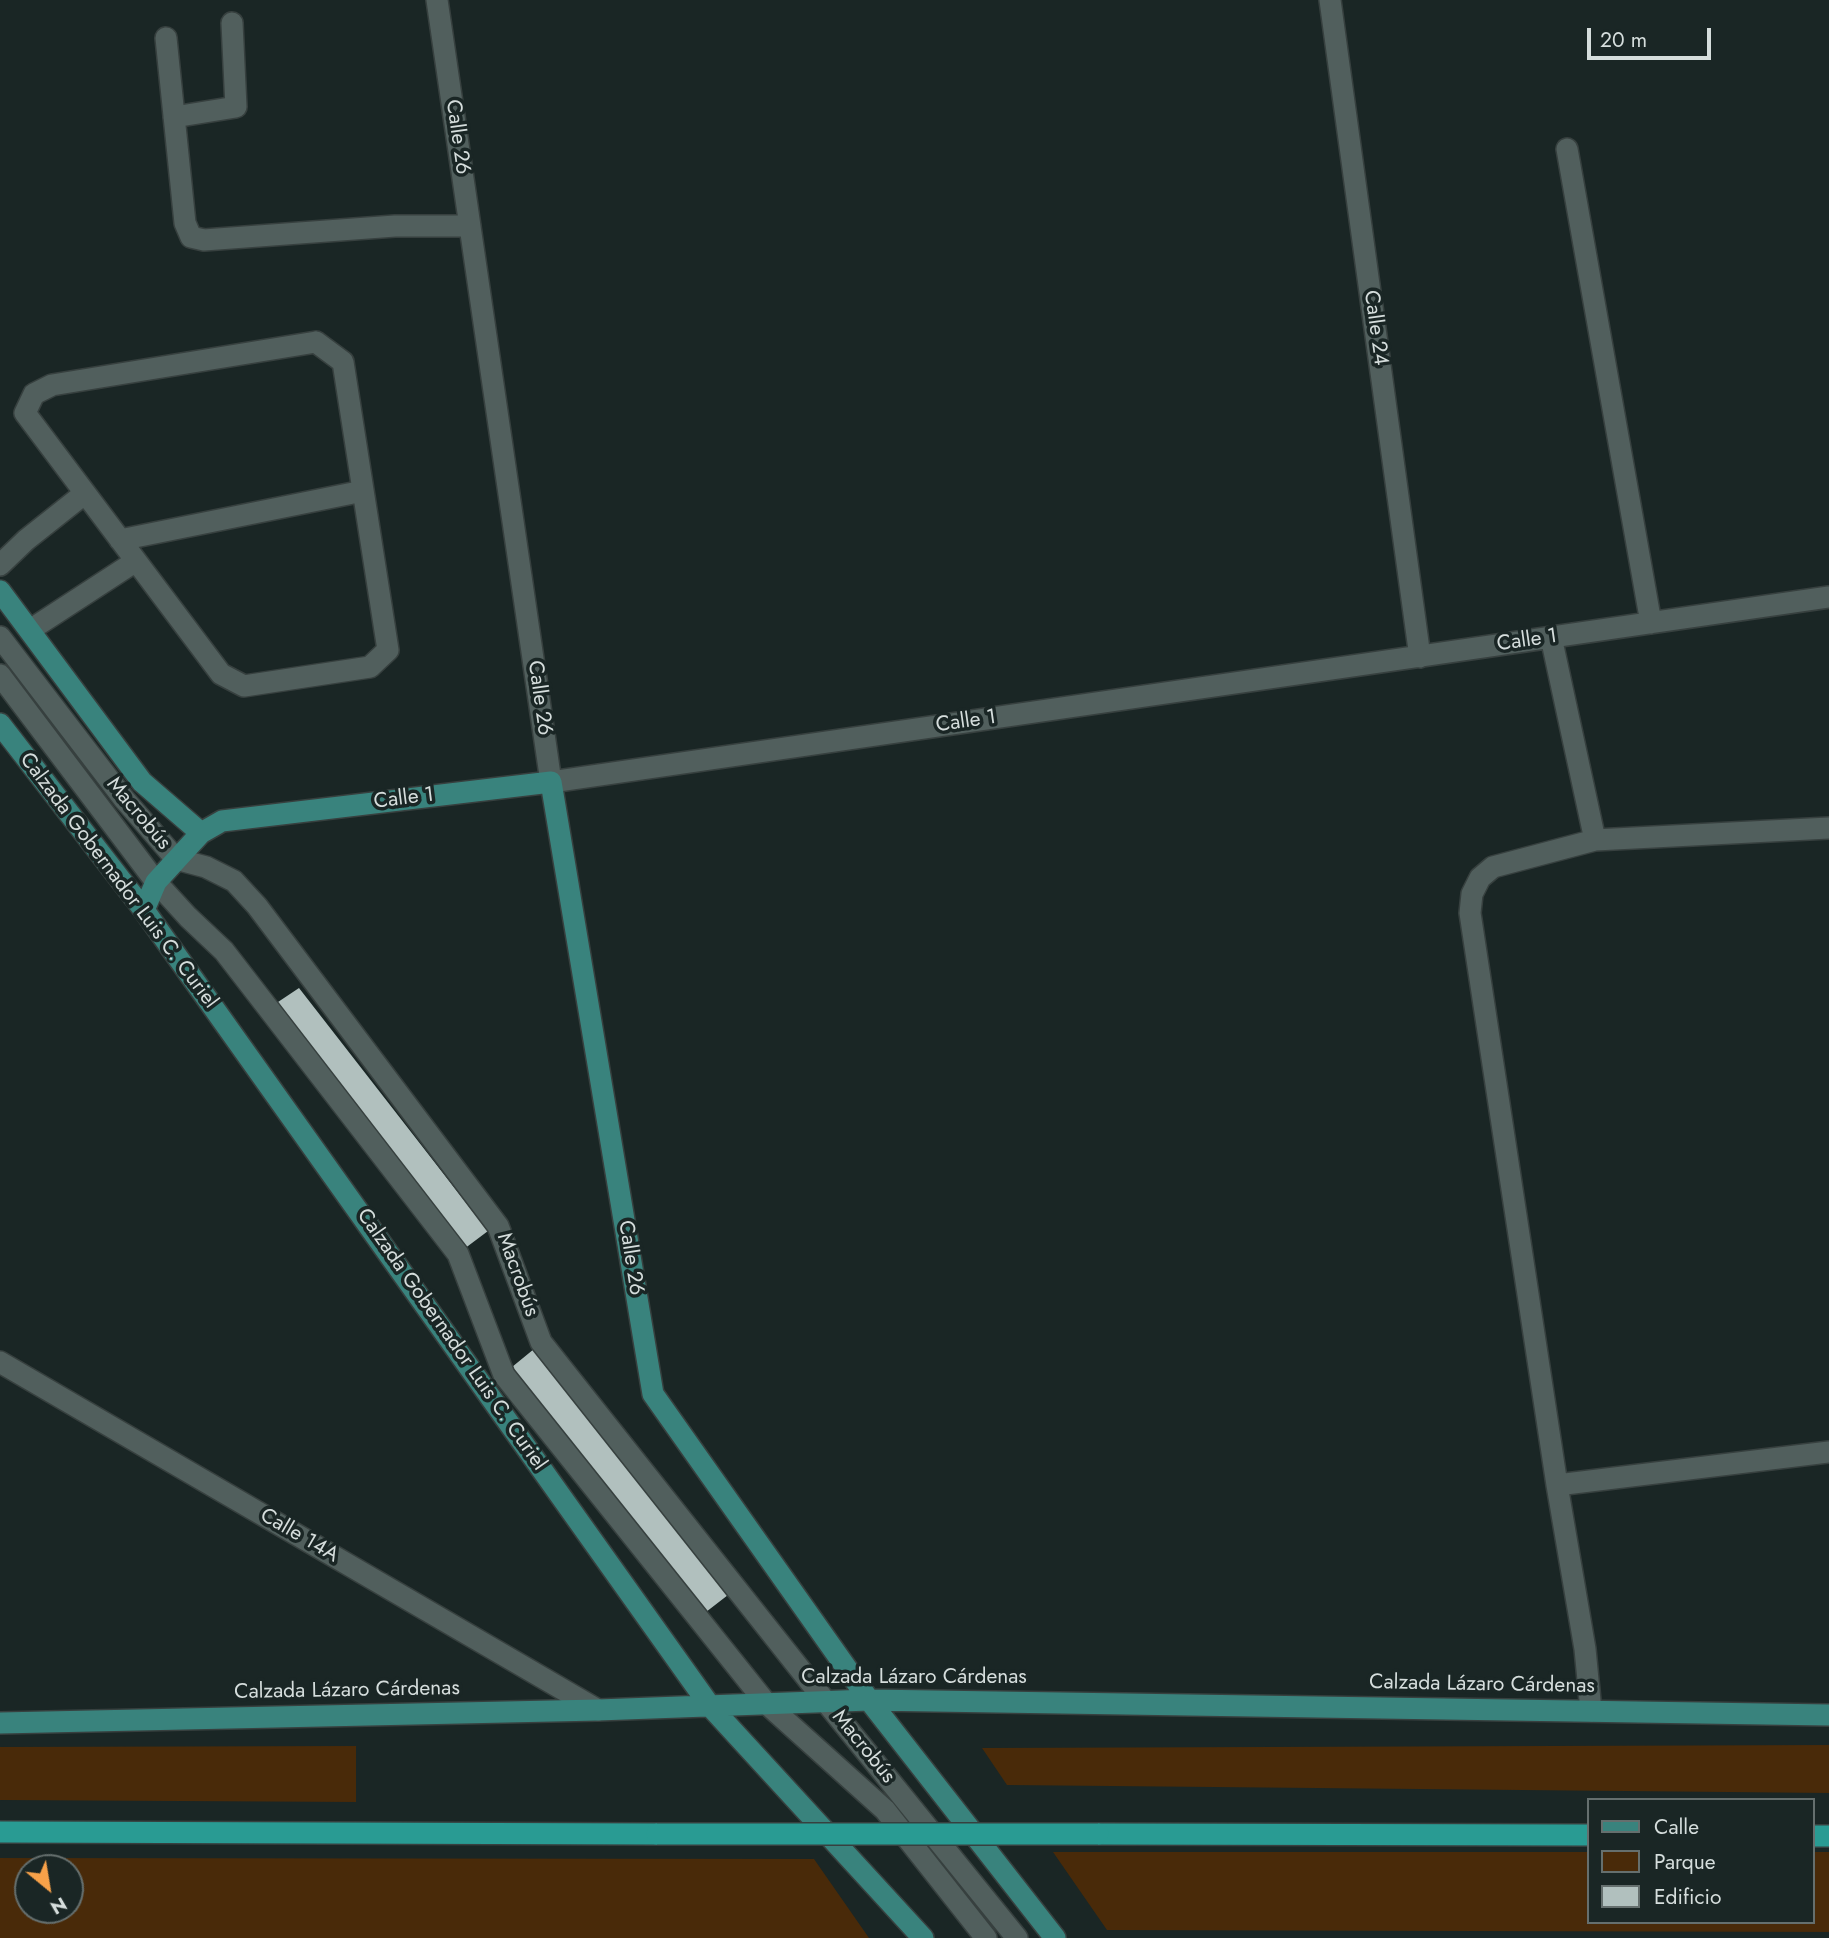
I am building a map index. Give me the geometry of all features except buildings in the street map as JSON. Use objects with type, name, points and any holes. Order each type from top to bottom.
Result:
[{"type":"highway","points":[[0,1832],[1588,1835]]},
{"type":"main road","points":[[0,591],[142,782],[201,833]]},
{"type":"main road","name":"Calzada Gobernador Luis C. Curiel","points":[[0,724],[144,910],[710,1706],[923,1938]]},
{"type":"main road","name":"Calle 1","points":[[144,910],[156,882],[176,859],[201,833],[222,821],[551,782]]},
{"type":"main road","name":"Calle 26","points":[[551,782],[653,1394],[869,1700]]},
{"type":"main road","points":[[869,1700],[1055,1938]]},
{"type":"main road","name":"Calzada Lázaro Cárdenas","points":[[0,1723],[598,1710],[869,1700],[1829,1714]]},
{"type":"street","name":"Calle 26","points":[[437,0],[551,782]]},
{"type":"street","name":"Calle 24","points":[[1330,0],[1420,657]]},
{"type":"street","points":[[174,117],[236,107],[232,23]]},
{"type":"street","points":[[166,38],[185,223],[191,237],[197,239],[395,226],[470,226]]},
{"type":"street","points":[[1567,149],[1651,623]]},
{"type":"street","points":[[316,342],[343,362],[363,491],[388,650],[370,667],[244,686],[221,674],[25,412],[34,394],[52,385],[316,342]]},
{"type":"street","points":[[120,540],[363,491]]},
{"type":"street","points":[[0,565],[26,540],[84,494]]},
{"type":"street","points":[[30,630],[135,561]]},
{"type":"street","name":"Calle 1","points":[[551,782],[1829,597]]},
{"type":"street","name":"Macrobús","points":[[0,637],[124,799],[176,859],[206,867],[234,881],[257,906],[498,1226],[541,1342],[1017,1938]]},
{"type":"street","points":[[1551,637],[1594,840]]},
{"type":"street","name":"Macrobús","points":[[0,675],[156,882],[224,951],[457,1254],[504,1375],[766,1703],[885,1810],[986,1938]]},
{"type":"street","points":[[1591,1711],[1586,1649],[1557,1485],[1470,913],[1472,894],[1480,878],[1493,867],[1594,840],[1829,828]]},
{"type":"street","name":"Calle 14A","points":[[0,1362],[598,1710]]},
{"type":"street","points":[[1557,1485],[1829,1452]]},
{"type":"green space","points":[[1829,1745],[1829,1793],[1007,1785],[982,1748]]},
{"type":"green space","points":[[356,1746],[356,1802],[0,1800],[0,1747]]},
{"type":"green space","points":[[1053,1852],[1588,1852],[1588,1924],[1815,1924],[1815,1852],[1829,1852],[1829,1932],[1107,1930]]},
{"type":"green space","points":[[0,1858],[14,1858],[14,1924],[84,1924],[84,1858],[814,1859],[869,1938],[0,1938]]}]
